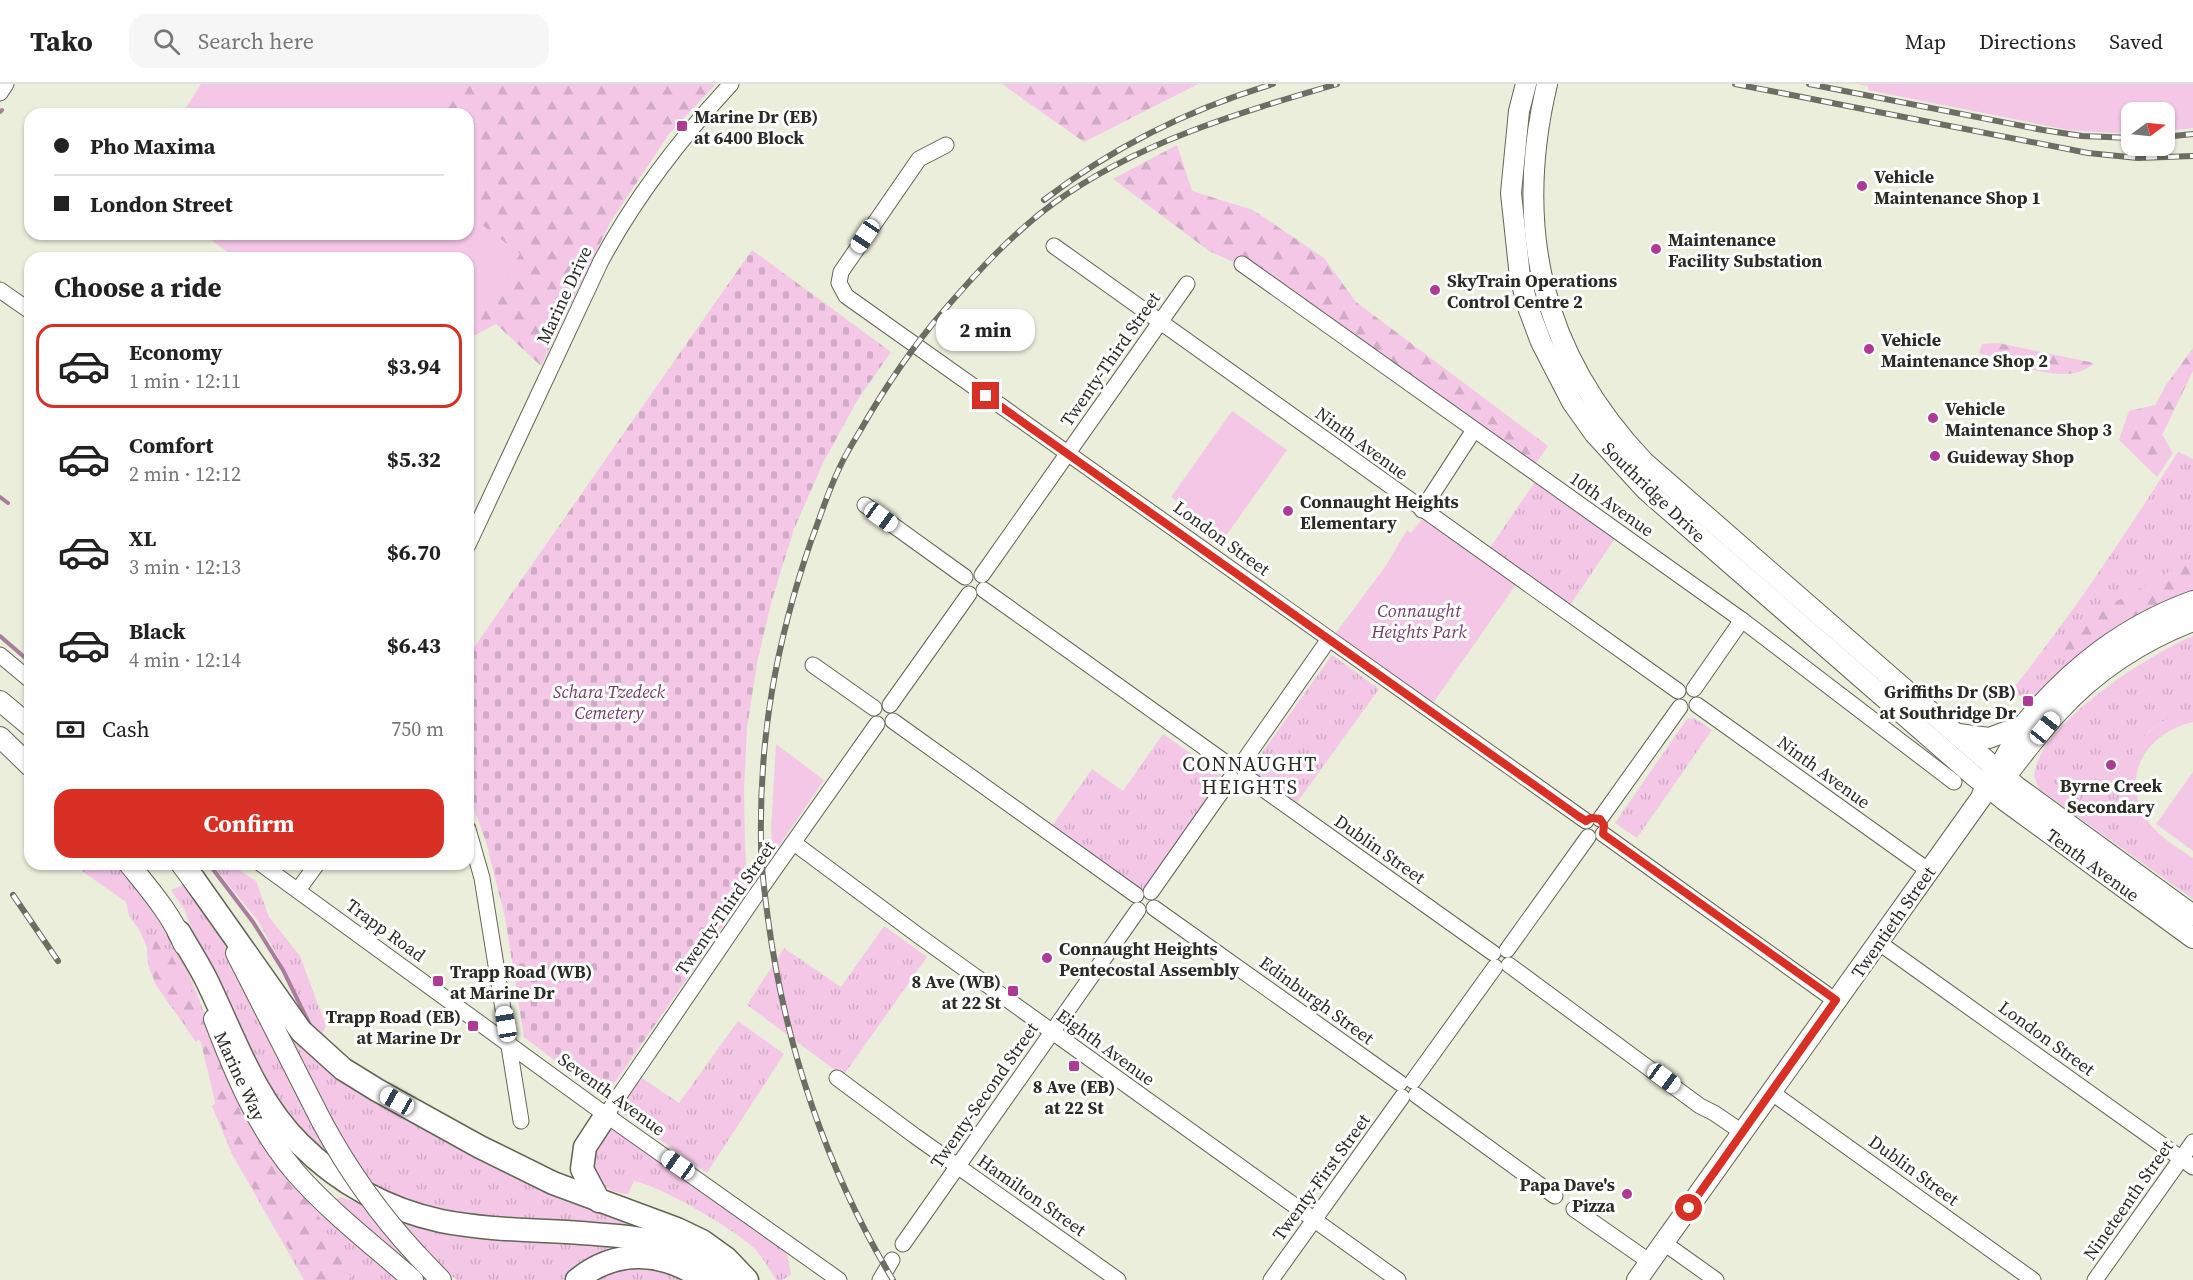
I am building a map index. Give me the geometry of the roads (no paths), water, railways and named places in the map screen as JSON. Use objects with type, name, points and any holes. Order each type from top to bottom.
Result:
[{"type":"highway","points":[[187,871],[301,1030],[343,1069],[480,1147],[553,1183],[702,1241],[728,1259],[747,1280]]},
{"type":"highway","points":[[179,932],[205,978],[265,1100],[299,1143],[324,1166],[350,1185],[380,1202],[443,1221],[477,1226],[626,1236],[667,1244],[703,1260],[719,1270],[728,1280]]},
{"type":"highway","points":[[599,1201],[582,1169],[585,1147],[606,1115]]},
{"type":"highway","points":[[577,1280],[597,1266],[611,1260],[641,1256],[673,1262],[704,1280]]},
{"type":"main road","name":"Southridge Drive","points":[[1526,84],[1519,111],[1511,193],[1520,277],[1541,342],[1572,402],[1594,433],[1646,490],[1992,784]]},
{"type":"main road","name":"Southridge Drive","points":[[1546,84],[1534,164],[1532,196],[1537,262],[1552,317],[1563,344],[1594,401],[1622,439],[1653,470],[1957,734],[1992,784]]},
{"type":"main road","points":[[1515,240],[1537,262]]},
{"type":"main road","points":[[1992,784],[2024,725],[2064,682],[2100,650],[2140,624],[2193,601]]},
{"type":"main road","points":[[1992,784],[2060,710],[2100,674],[2138,647],[2193,621]]},
{"type":"main road","points":[[0,701],[24,721]]},
{"type":"main road","points":[[1957,734],[1989,738],[2024,725]]},
{"type":"main road","points":[[0,737],[24,760]]},
{"type":"main road","name":"Twentieth Street","points":[[1637,1280],[1992,784]]},
{"type":"main road","name":"Tenth Avenue","points":[[1992,784],[2193,915]]},
{"type":"main road","name":"Tenth Avenue","points":[[1992,784],[2193,938]]},
{"type":"main road","name":"Marine Way","points":[[134,870],[179,932],[239,1082],[265,1131],[305,1182],[413,1280]]},
{"type":"main road","points":[[187,871],[226,934],[322,1122],[360,1187],[383,1217],[441,1280]]},
{"type":"street","points":[[0,93],[6,84]]},
{"type":"street","name":"Marine Drive","points":[[474,532],[620,225],[687,134],[731,84]]},
{"type":"street","name":"London Street","points":[[946,145],[927,153],[914,165],[841,272],[839,283],[846,296],[1836,1000]]},
{"type":"street","name":"Ninth Avenue","points":[[1054,246],[1678,691]]},
{"type":"street","name":"10th Avenue","points":[[1242,264],[1742,620],[1954,782]]},
{"type":"street","name":"Twenty-Third Street","points":[[982,575],[1187,284]]},
{"type":"street","points":[[0,290],[24,307]]},
{"type":"street","points":[[1422,510],[1474,430]]},
{"type":"street","points":[[865,505],[965,577]]},
{"type":"street","points":[[975,572],[982,575],[986,584],[984,590],[975,595],[969,594],[964,588],[965,577],[975,572]]},
{"type":"street","name":"Dublin Street","points":[[984,590],[1501,959],[1700,1106],[1742,1132]]},
{"type":"street","points":[[890,705],[969,594]]},
{"type":"street","points":[[1694,688],[1742,620]]},
{"type":"street","name":"Twenty-Second Street","points":[[903,1244],[1053,1033],[1142,899],[1237,770],[1329,639]]},
{"type":"street","points":[[0,655],[24,675]]},
{"type":"street","points":[[813,665],[874,708]]},
{"type":"street","points":[[1687,686],[1694,688],[1699,698],[1697,705],[1691,709],[1680,707],[1676,702],[1678,691],[1687,686]]},
{"type":"street","points":[[874,708],[884,703],[890,705],[894,711],[893,721]]},
{"type":"street","name":"Ninth Avenue","points":[[1697,705],[1929,871]]},
{"type":"street","name":"Twenty-First Street","points":[[1271,1280],[1680,707]]},
{"type":"street","points":[[874,708],[872,718],[877,724],[884,726],[893,721]]},
{"type":"street","points":[[893,721],[1142,899]]},
{"type":"street","name":"Twenty-Third Street","points":[[606,1115],[877,724]]},
{"type":"street","name":"Eighth Avenue","points":[[794,843],[1053,1033],[1398,1280]]},
{"type":"street","points":[[474,850],[482,878],[521,1121]]},
{"type":"street","name":"Trapp Road","points":[[269,870],[509,1043]]},
{"type":"street","points":[[298,891],[313,870]]},
{"type":"street","name":"Edinburgh Street","points":[[1142,899],[1148,912],[1154,908],[1555,1196]]},
{"type":"street","name":"London Street","points":[[1878,942],[2187,1162]]},
{"type":"street","name":"Seventh Avenue","points":[[509,1043],[606,1115],[839,1280]]},
{"type":"street","name":"Hamilton Street","points":[[837,1078],[1118,1280]]},
{"type":"street","name":"Dublin Street","points":[[1771,1092],[2033,1280]]},
{"type":"street","name":"Nineteenth Street","points":[[2095,1280],[2187,1162],[2193,1142]]},
{"type":"street","points":[[1574,1209],[1650,1262]]},
{"type":"street","points":[[1664,1243],[1716,1280]]},
{"type":"street","points":[[880,1280],[892,1260]]},
{"type":"waterway","points":[[0,497],[8,503]]},
{"type":"waterway","points":[[0,636],[24,657]]},
{"type":"waterway","points":[[214,870],[253,922],[283,970],[311,1027]]},
{"type":"railway","points":[[1044,200],[1097,163],[1153,132],[1212,105],[1273,84]]},
{"type":"railway","points":[[893,1280],[848,1195],[812,1106],[785,1014],[762,872],[763,765],[772,690],[788,616],[827,497],[851,446],[911,352],[934,322],[984,266],[1039,215],[1086,182],[1154,146],[1226,118],[1337,84]]},
{"type":"railway","points":[[1735,84],[2088,153],[2138,158],[2193,156]]},
{"type":"railway","points":[[1809,84],[2043,130],[2082,136],[2121,138]]},
{"type":"railway","points":[[2175,136],[2193,134]]},
{"type":"railway","points":[[13,895],[58,961]]},
{"type":"place","name":"Marine Dr (EB) at 6400 Block","points":[[682,126]]},
{"type":"place","name":"Vehicle Maintenance Shop 1","points":[[1862,186]]},
{"type":"place","name":"Maintenance Facility Substation","points":[[1656,249]]},
{"type":"place","name":"SkyTrain Operations Control Centre 2","points":[[1435,290]]},
{"type":"place","name":"Vehicle Maintenance Shop 2","points":[[1869,349]]},
{"type":"place","name":"Vehicle Maintenance Shop 3","points":[[1933,418]]},
{"type":"place","name":"Guideway Shop","points":[[1935,456]]},
{"type":"place","name":"Connaught Heights Elementary","points":[[1288,511]]},
{"type":"place","name":"Griffiths Dr (SB) at Southridge Dr","points":[[2028,701]]},
{"type":"place","name":"Byrne Creek Secondary","points":[[2111,765]]},
{"type":"place","name":"Connaught Heights Pentecostal Assembly","points":[[1047,958]]},
{"type":"place","name":"Trapp Road (WB) at Marine Dr","points":[[438,981]]},
{"type":"place","name":"8 Ave (WB) at 22 St","points":[[1013,991]]},
{"type":"place","name":"Trapp Road (EB) at Marine Dr","points":[[473,1026]]},
{"type":"place","name":"8 Ave (EB) at 22 St","points":[[1074,1066]]},
{"type":"place","name":"Papa Dave's Pizza","points":[[1627,1194]]},
{"type":"district","name":"CONNAUGHT HEIGHTS","points":[[1250,776]]},
{"type":"park label","name":"Connaught Heights Park","points":[[1419,620]]},
{"type":"park label","name":"Schara Tzedeck Cemetery","points":[[609,701]]}]
